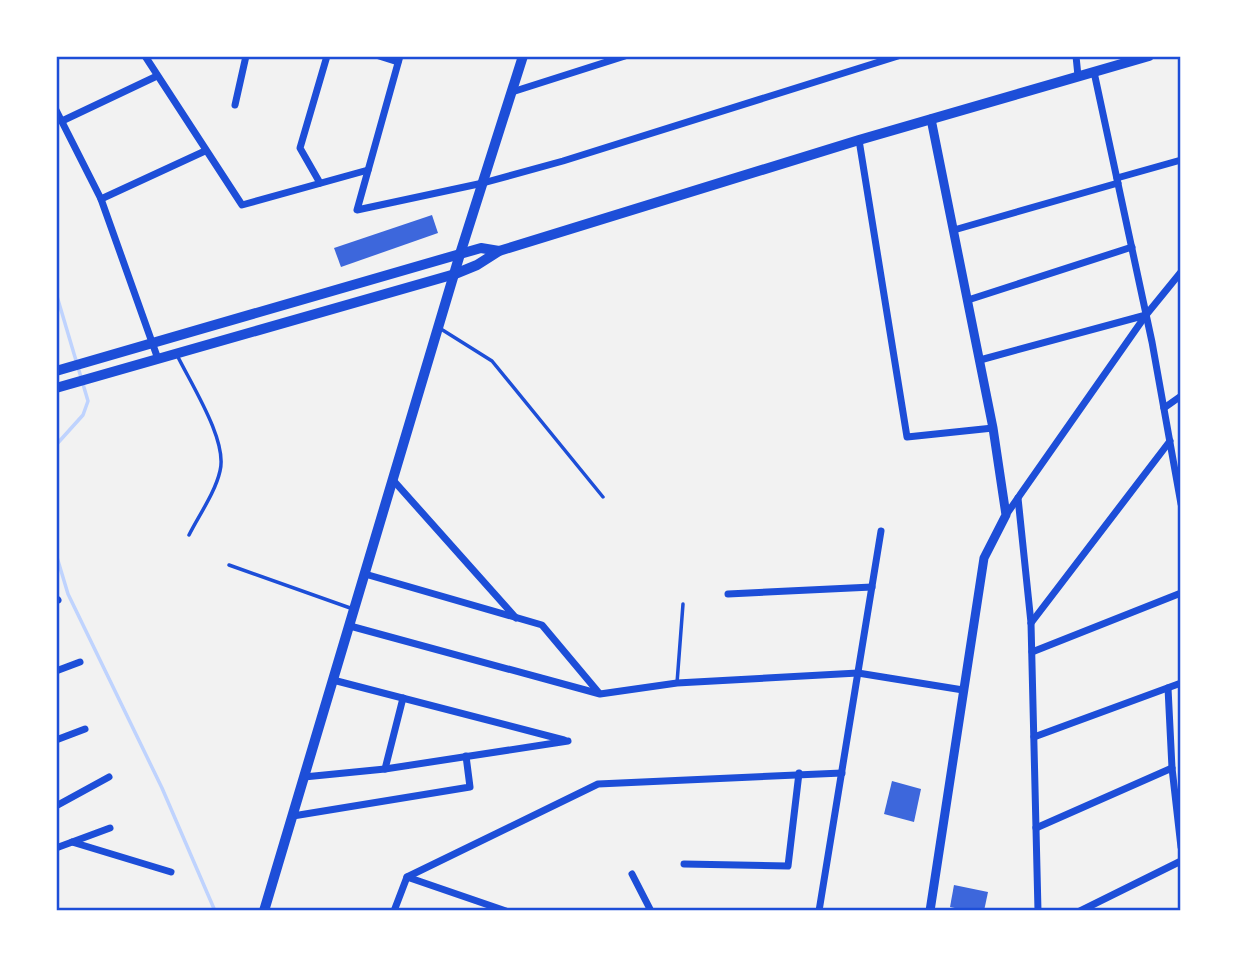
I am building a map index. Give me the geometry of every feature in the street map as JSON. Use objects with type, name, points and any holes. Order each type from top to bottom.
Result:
[{"type":"main road","points":[[264,911],[460,254],[523,56]]},
{"type":"main road","points":[[59,387],[455,274],[477,265],[499,251],[931,119],[1149,56]]},
{"type":"main road","points":[[57,371],[481,248],[499,251]]},
{"type":"street","points":[[145,56],[242,205],[368,170]]},
{"type":"street","points":[[320,183],[300,148],[327,56]]},
{"type":"street","points":[[379,56],[399,59],[356,210],[483,183],[563,161],[898,56]]},
{"type":"street","points":[[512,92],[625,56]]},
{"type":"street","points":[[1076,56],[1078,76]]},
{"type":"street","points":[[235,105],[243,58]]},
{"type":"street","points":[[1094,72],[1146,315],[1181,504]]},
{"type":"street","points":[[62,121],[157,76]]},
{"type":"street","points":[[56,110],[100,200],[158,359]]},
{"type":"street","points":[[931,119],[993,428],[1006,515]]},
{"type":"street","points":[[859,141],[907,437],[993,428]]},
{"type":"street","points":[[100,200],[205,151]]},
{"type":"street","points":[[954,230],[1181,160]]},
{"type":"street","points":[[968,300],[1132,247]]},
{"type":"street","points":[[930,911],[984,558],[1006,515],[1146,315],[1181,272]]},
{"type":"street","points":[[980,360],[1146,315]]},
{"type":"street","points":[[1164,408],[1181,396]]},
{"type":"street","points":[[1031,623],[1170,441]]},
{"type":"street","points":[[393,480],[516,618]]},
{"type":"street","points":[[1018,498],[1031,623],[1038,911]]},
{"type":"street","points":[[818,911],[881,531]]},
{"type":"street","points":[[365,575],[542,625],[600,694]]},
{"type":"street","points":[[728,594],[872,587]]},
{"type":"street","points":[[1032,652],[1181,593]]},
{"type":"street","points":[[350,626],[600,694],[677,682],[858,673],[963,690]]},
{"type":"street","points":[[56,671],[80,663]]},
{"type":"street","points":[[304,777],[385,769],[568,741],[333,680]]},
{"type":"street","points":[[1034,737],[1181,683]]},
{"type":"street","points":[[1168,688],[1172,768],[1181,847]]},
{"type":"street","points":[[385,769],[403,698]]},
{"type":"street","points":[[56,740],[85,729]]},
{"type":"street","points":[[293,816],[470,787],[466,756]]},
{"type":"street","points":[[1035,828],[1172,768]]},
{"type":"street","points":[[394,911],[407,877],[598,784],[842,773]]},
{"type":"street","points":[[684,864],[788,866],[799,774]]},
{"type":"street","points":[[56,806],[109,778]]},
{"type":"street","points":[[56,848],[110,828]]},
{"type":"street","points":[[72,842],[171,872]]},
{"type":"street","points":[[1080,911],[1181,861]]},
{"type":"street","points":[[632,874],[651,911]]},
{"type":"street","points":[[407,877],[506,911]]},
{"type":"lane","points":[[439,327],[492,360],[603,497]]},
{"type":"lane","points":[[177,354],[221,449],[220,474],[189,535]]},
{"type":"lane","points":[[229,565],[355,610]]},
{"type":"lane","points":[[677,682],[683,604]]},
{"type":"building","points":[[432,215],[438,233],[341,267],[334,248]]},
{"type":"building","points":[[892,781],[921,789],[914,822],[884,814]]},
{"type":"building","points":[[954,885],[988,892],[984,911],[950,907]]},
{"type":"waterway","points":[[56,293],[88,401],[83,415],[56,445]]},
{"type":"waterway","points":[[56,554],[68,594],[162,788],[215,911]]}]
